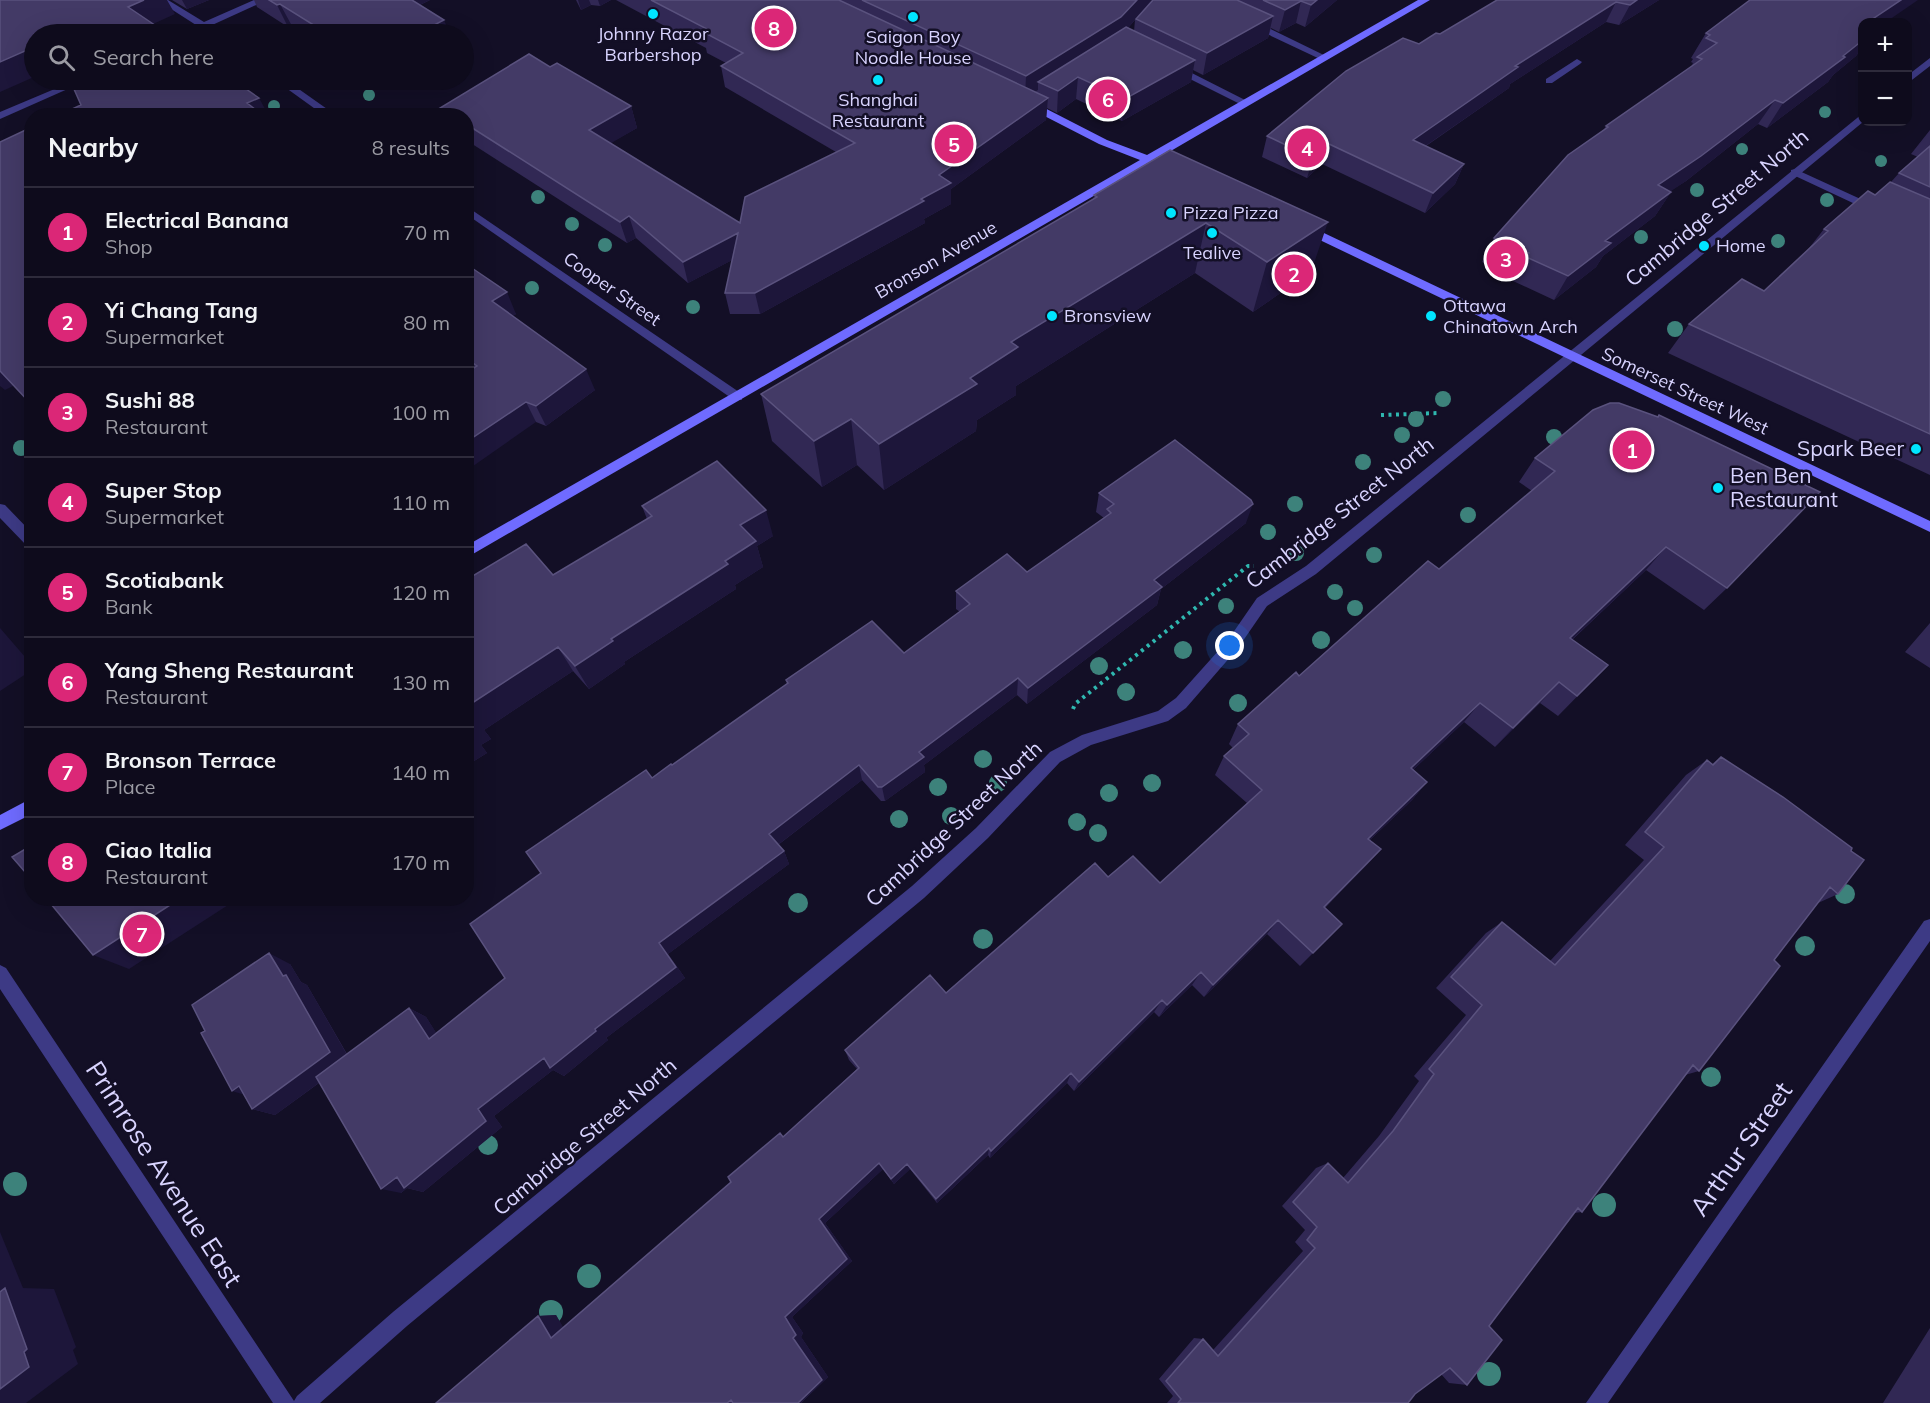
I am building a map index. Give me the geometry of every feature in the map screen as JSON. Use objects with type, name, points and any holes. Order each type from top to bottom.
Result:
[{"type":"main road","name":"Bronson Avenue","points":[[474,548],[1425,0]]},
{"type":"main road","points":[[1022,101],[1146,161],[1182,171]]},
{"type":"main road","name":"Somerset Street West","points":[[1289,221],[1930,527]]},
{"type":"main road","points":[[0,823],[24,810]]},
{"type":"street","points":[[162,0],[200,24]]},
{"type":"street","points":[[208,24],[262,0]]},
{"type":"street","points":[[1239,18],[1325,58]]},
{"type":"street","points":[[1912,77],[1930,61]]},
{"type":"street","points":[[1163,62],[1246,103]]},
{"type":"street","points":[[1549,81],[1577,62]]},
{"type":"street","points":[[0,116],[60,90]]},
{"type":"street","points":[[294,90],[320,108]]},
{"type":"street","points":[[1022,101],[1036,97]]},
{"type":"street","name":"Cambridge Street North","points":[[304,1403],[400,1319],[918,892],[982,833],[1055,758],[1087,740],[1163,716],[1195,689],[1233,644],[1249,617],[1262,602],[1311,570],[1858,121]]},
{"type":"street","points":[[1795,172],[1889,216]]},
{"type":"street","name":"Cooper Street","points":[[474,215],[738,397]]},
{"type":"street","points":[[0,509],[24,534]]},
{"type":"street","name":"Arthur Street","points":[[1596,1403],[1930,927]]},
{"type":"street","name":"Primrose Avenue East","points":[[0,974],[285,1403]]},
{"type":"path","points":[[1381,415],[1440,413]]},
{"type":"path","points":[[1055,758],[1075,704],[1248,566],[1311,570]]},
{"type":"building","points":[[0,0],[144,0],[128,7],[153,24],[24,24],[24,51],[0,62]]},
{"type":"building","points":[[269,0],[412,0],[444,20],[436,24],[312,24],[280,4],[277,5]]},
{"type":"building","points":[[651,0],[839,0],[1048,98],[939,175],[951,183],[921,199],[924,201],[755,293],[725,293],[738,233],[683,262],[629,216],[620,222],[474,129],[474,108],[440,108],[470,90],[474,90],[474,87],[529,54],[550,67],[557,63],[631,106],[589,130],[740,223],[745,197],[855,143],[721,66],[743,53],[703,32],[707,29]]},
{"type":"building","points":[[862,0],[1137,0],[1121,17],[1026,76]]},
{"type":"building","points":[[1153,0],[1237,0],[1273,16],[1207,53],[1136,19]]},
{"type":"building","points":[[1263,0],[1317,0],[1311,5],[1301,1],[1285,10]]},
{"type":"building","points":[[1497,0],[1637,0],[1630,5],[1616,2],[1515,66],[1518,67],[1413,140],[1464,164],[1433,193],[1329,144],[1313,158],[1267,136],[1346,71],[1403,38],[1419,44]]},
{"type":"building","points":[[1750,0],[1901,0],[1874,18],[1858,18],[1858,44],[1843,56],[1845,57],[1783,103],[1775,100],[1701,156],[1658,185],[1671,192],[1605,241],[1611,243],[1568,276],[1526,257],[1529,253],[1494,238],[1568,155],[1702,59],[1697,57],[1717,43],[1706,38],[1710,35],[1706,33]]},
{"type":"building","points":[[1126,27],[1195,60],[1125,99],[1078,77],[1058,91],[1038,82]]},
{"type":"building","points":[[74,90],[247,90],[259,98],[247,103],[254,108],[74,108],[81,105]]},
{"type":"building","points":[[24,131],[24,396],[0,371],[0,142]]},
{"type":"building","points":[[1930,146],[1930,187],[1899,173]]},
{"type":"building","points":[[1170,150],[1328,222],[1267,262],[1206,223],[1011,342],[1018,347],[970,378],[977,384],[879,444],[851,419],[814,441],[761,394],[1097,197],[1094,195]]},
{"type":"building","points":[[1890,182],[1930,199],[1930,434],[1689,324],[1742,279],[1764,291],[1828,231],[1824,229],[1868,191],[1875,195]]},
{"type":"building","points":[[474,269],[507,292],[492,301],[586,369],[536,406],[526,402],[474,437],[474,368],[477,366],[474,364]]},
{"type":"building","points":[[1610,403],[1619,403],[1658,417],[1659,415],[1820,492],[1727,588],[1666,547],[1570,638],[1608,665],[1577,696],[1559,682],[1513,728],[1480,703],[1411,768],[1427,782],[1368,839],[1381,849],[1324,907],[1342,924],[1313,953],[1278,920],[1213,985],[1201,972],[1167,1005],[1162,1000],[1079,1082],[1071,1073],[991,1151],[989,1148],[936,1199],[907,1164],[891,1179],[879,1163],[819,1219],[847,1259],[785,1317],[796,1335],[793,1338],[822,1380],[798,1403],[733,1403],[731,1400],[727,1403],[436,1403],[538,1316],[551,1338],[731,1182],[728,1177],[780,1133],[783,1137],[859,1068],[845,1050],[930,975],[946,993],[1095,863],[1108,877],[1133,856],[1160,883],[1262,790],[1224,756],[1249,734],[1238,724],[1296,672],[1299,676],[1428,561],[1439,569],[1555,471],[1535,458],[1593,410]]},
{"type":"building","points":[[1175,440],[1251,500],[1253,504],[1154,580],[1162,587],[1028,688],[1018,678],[919,752],[924,757],[882,787],[878,787],[859,765],[769,834],[784,851],[659,943],[676,967],[595,1029],[596,1031],[550,1068],[544,1058],[478,1109],[486,1121],[404,1188],[397,1177],[381,1189],[316,1077],[409,1008],[429,1039],[505,978],[470,924],[541,873],[526,852],[646,770],[652,778],[672,765],[788,683],[786,680],[872,621],[904,653],[970,604],[956,591],[1007,554],[1027,572],[1111,513],[1107,509],[1114,504],[1099,493]]},
{"type":"building","points":[[717,461],[766,510],[740,525],[756,541],[725,561],[728,564],[611,639],[613,641],[575,666],[558,647],[474,702],[474,575],[526,544],[553,575],[652,516],[642,506]]},
{"type":"building","points":[[1721,757],[1783,797],[1852,848],[1851,851],[1864,860],[1838,894],[1830,887],[1774,960],[1780,966],[1699,1071],[1693,1065],[1582,1212],[1578,1208],[1489,1326],[1502,1340],[1467,1385],[1450,1368],[1415,1394],[1408,1403],[1178,1403],[1181,1399],[1166,1381],[1203,1339],[1218,1356],[1315,1248],[1307,1240],[1317,1227],[1293,1202],[1328,1163],[1348,1183],[1393,1131],[1434,1074],[1429,1069],[1482,1005],[1451,977],[1502,922],[1555,965],[1664,847],[1645,832],[1707,760],[1713,765]]},
{"type":"building","points":[[24,850],[24,871],[12,857]]},
{"type":"building","points":[[53,906],[169,906],[93,955]]},
{"type":"building","points":[[269,953],[283,976],[286,975],[330,1052],[252,1109],[239,1086],[232,1091],[201,1033],[205,1031],[192,1005]]},
{"type":"building","points":[[5,1288],[27,1349],[24,1352],[29,1367],[0,1389],[0,1292]]},
{"type":"place","name":"Johnny Razor Barbershop","points":[[653,14]]},
{"type":"place","name":"Saigon Boy Noodle House","points":[[913,17]]},
{"type":"place","name":"Ciao Italia","points":[[774,28]]},
{"type":"place","name":"Shanghai Restaurant","points":[[878,80]]},
{"type":"place","name":"Yang Sheng Restaurant","points":[[1108,99]]},
{"type":"place","name":"Scotiabank","points":[[954,144]]},
{"type":"place","name":"Super Stop","points":[[1307,148]]},
{"type":"place","name":"Pizza Pizza","points":[[1171,213]]},
{"type":"place","name":"Tealive","points":[[1212,233]]},
{"type":"place","name":"Home","points":[[1704,246]]},
{"type":"place","name":"Sushi 88","points":[[1506,259]]},
{"type":"place","name":"Yi Chang Tang","points":[[1294,274]]},
{"type":"place","name":"Bronsview","points":[[1052,316]]},
{"type":"place","name":"Ottawa Chinatown Arch","points":[[1431,316]]},
{"type":"place","name":"Spark Beer","points":[[1916,449]]},
{"type":"place","name":"Electrical Banana","points":[[1632,450]]},
{"type":"place","name":"Ben Ben Restaurant","points":[[1718,488]]},
{"type":"place","name":"Bronson Terrace","points":[[142,934]]}]
